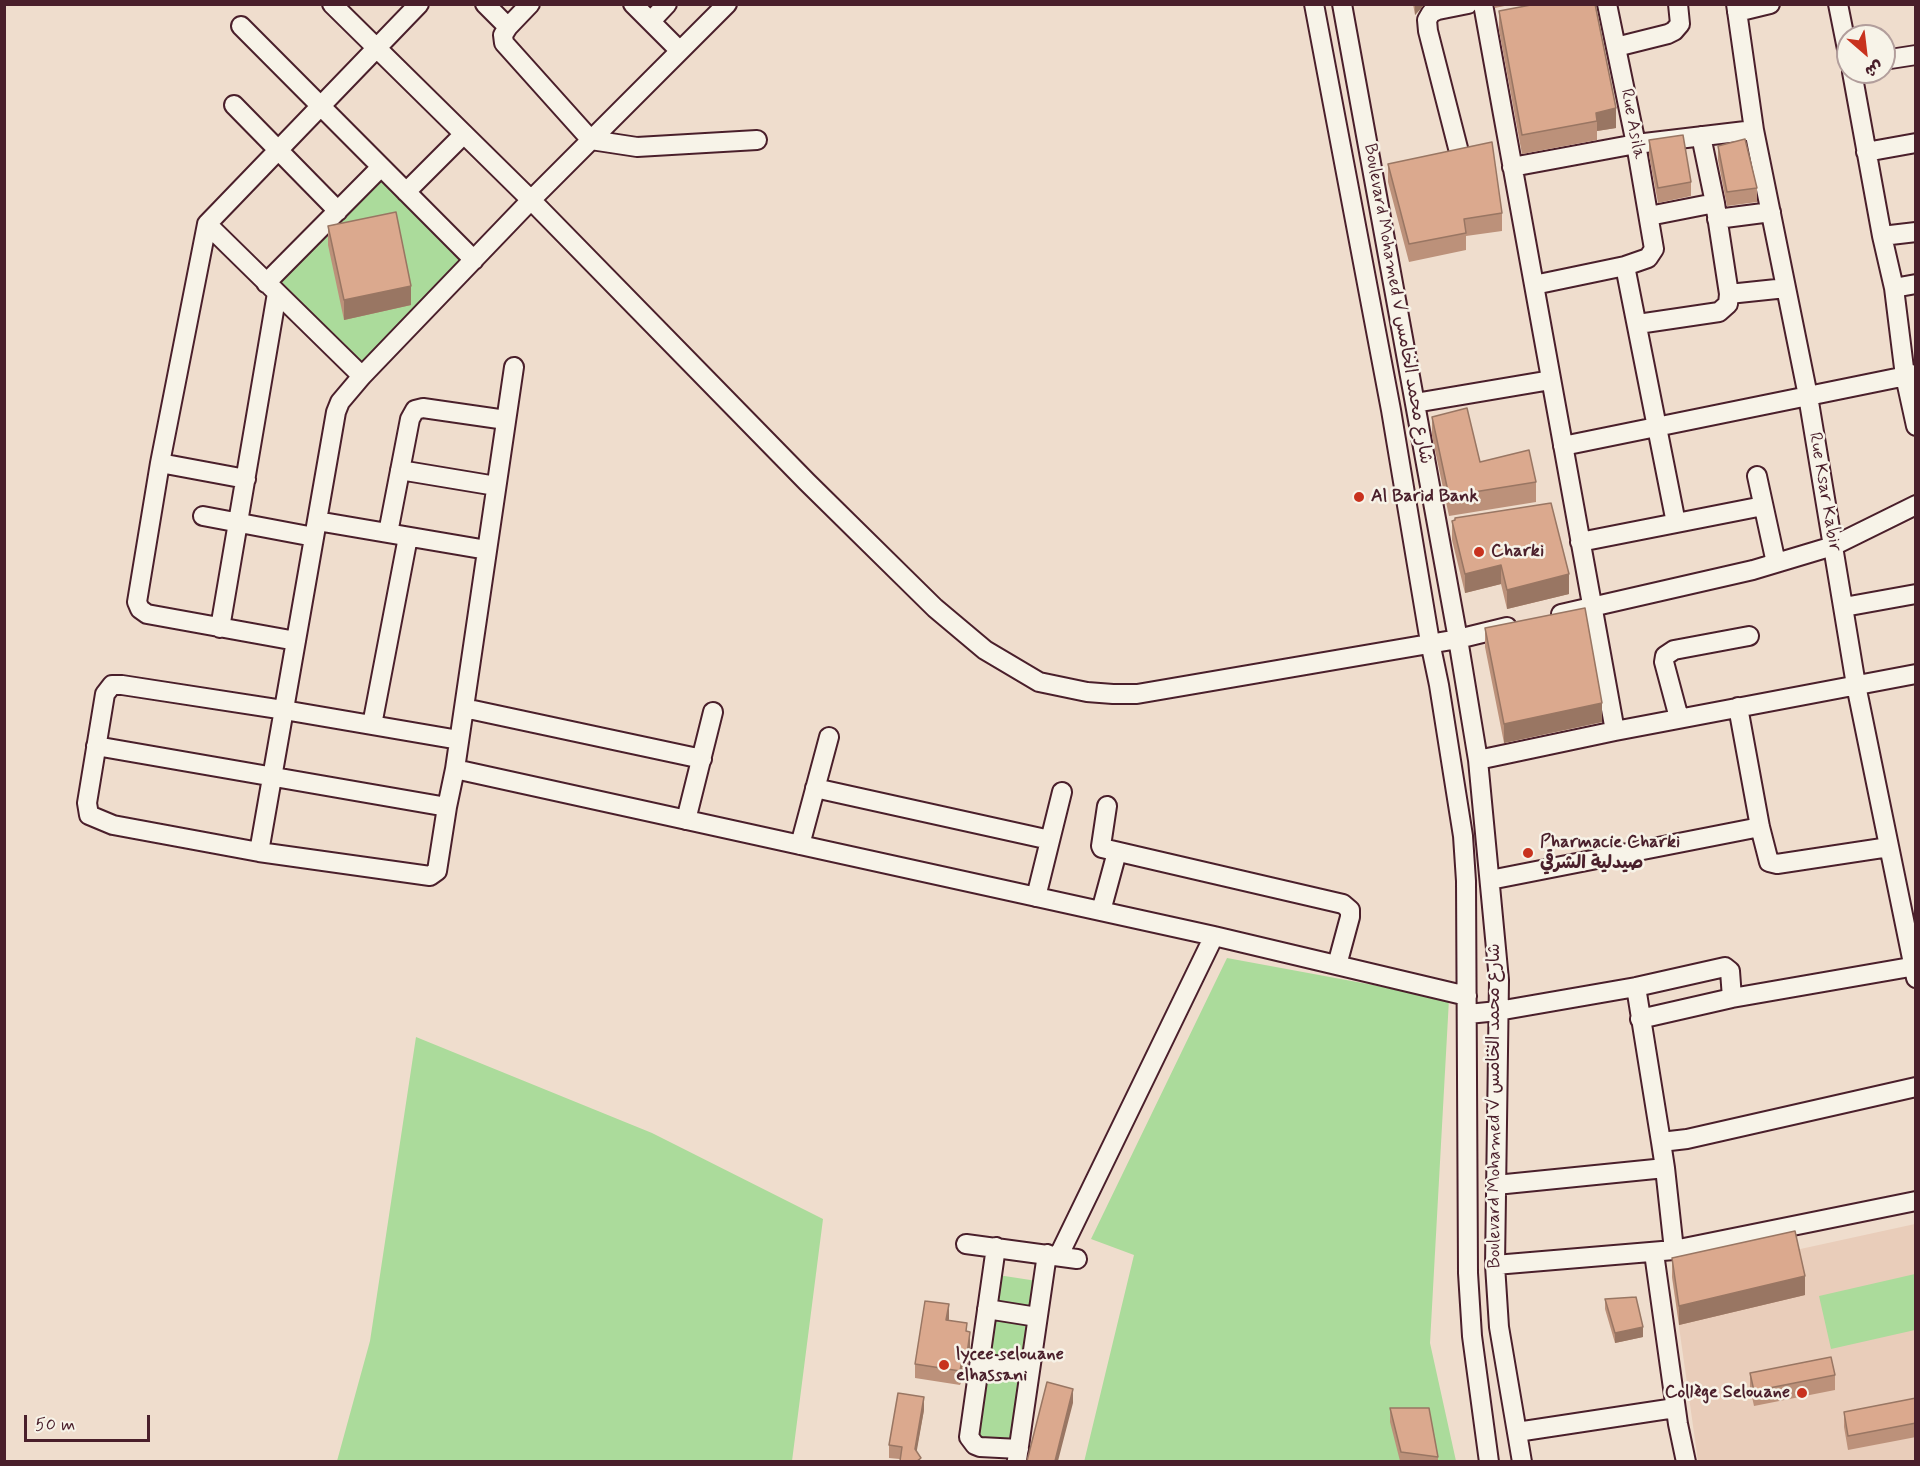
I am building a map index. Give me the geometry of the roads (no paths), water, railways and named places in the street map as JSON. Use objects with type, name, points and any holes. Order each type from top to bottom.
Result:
[{"type":"street","points":[[332,4],[531,200],[807,483],[935,608],[985,650],[1039,682],[1087,692],[1137,694],[1458,639],[1525,623]]},
{"type":"street","points":[[296,641],[147,614],[140,609],[137,602],[160,463],[207,224],[419,4]]},
{"type":"street","points":[[485,4],[507,27]]},
{"type":"street","points":[[530,4],[507,27],[503,35],[504,43],[591,140],[636,147],[757,140]]},
{"type":"street","points":[[633,4],[681,51]]},
{"type":"street","points":[[651,21],[667,4]]},
{"type":"street","points":[[259,852],[336,412],[346,393],[531,200],[727,4]]},
{"type":"street","name":"Boulevard Mohamed V شارع محمد الخامس","points":[[1314,4],[1391,410],[1430,642],[1441,694],[1463,836],[1466,881],[1468,1273],[1472,1336],[1489,1461]]},
{"type":"street","name":"Boulevard Mohamed V شارع محمد الخامس","points":[[1342,4],[1478,760],[1499,980],[1495,1265],[1499,1326],[1522,1461]]},
{"type":"street","points":[[1460,152],[1427,20],[1431,13],[1438,10],[1468,4]]},
{"type":"street","name":"Rue Asila","points":[[1607,4],[1636,144],[1653,245],[1652,254],[1648,258],[1625,266]]},
{"type":"street","points":[[1616,46],[1674,31],[1680,24],[1678,4]]},
{"type":"street","points":[[1736,8],[1770,4]]},
{"type":"street","points":[[1840,5],[1843,24]]},
{"type":"street","name":"Rue Ksar Kabir","points":[[1736,8],[1754,130],[1808,396],[1856,685],[1915,970]]},
{"type":"street","points":[[1507,17],[1484,13],[1563,446],[1568,507],[1580,542],[1615,731]]},
{"type":"street","points":[[241,26],[474,260]]},
{"type":"street","points":[[1896,58],[1916,54]]},
{"type":"street","points":[[1854,84],[1910,375],[1916,426]]},
{"type":"street","points":[[234,105],[338,211]]},
{"type":"street","points":[[1512,167],[1636,144],[1754,130]]},
{"type":"street","points":[[406,192],[464,134]]},
{"type":"street","points":[[1638,324],[1719,312],[1727,307],[1729,294],[1701,136]]},
{"type":"street","points":[[1866,152],[1916,143]]},
{"type":"street","points":[[1438,156],[1508,144]]},
{"type":"street","points":[[1372,167],[1394,164]]},
{"type":"street","points":[[220,628],[246,479],[272,288],[338,211],[381,167]]},
{"type":"street","points":[[1649,216],[1716,211],[1771,213]]},
{"type":"street","points":[[207,224],[362,376]]},
{"type":"street","points":[[1882,236],[1916,232]]},
{"type":"street","points":[[1533,285],[1625,266],[1676,523]]},
{"type":"street","points":[[1894,288],[1916,284]]},
{"type":"street","points":[[1729,294],[1786,288]]},
{"type":"street","points":[[459,740],[284,710],[112,685],[105,694],[87,804],[89,815],[113,825],[259,852],[430,876],[437,871],[455,769],[514,367]]},
{"type":"street","points":[[1563,446],[1910,375]]},
{"type":"street","points":[[1415,403],[1551,380]]},
{"type":"street","points":[[388,533],[410,419],[415,410],[419,408],[506,420]]},
{"type":"street","points":[[160,463],[246,479]]},
{"type":"street","points":[[400,470],[496,486]]},
{"type":"street","points":[[1757,476],[1776,563]]},
{"type":"street","points":[[1547,617],[1754,570],[1833,546],[1916,505]]},
{"type":"street","points":[[1580,542],[1763,506]]},
{"type":"street","points":[[203,516],[239,522],[388,533],[487,550]]},
{"type":"street","points":[[1437,529],[1460,525]]},
{"type":"street","points":[[372,725],[408,537]]},
{"type":"street","points":[[1844,607],[1916,594]]},
{"type":"street","points":[[1679,718],[1664,662],[1665,656],[1674,650],[1749,636]]},
{"type":"street","points":[[1478,760],[1679,718],[1916,674]]},
{"type":"street","points":[[1738,707],[1760,827],[1767,858],[1773,864],[1889,847]]},
{"type":"street","points":[[464,708],[702,759]]},
{"type":"street","points":[[686,820],[713,712]]},
{"type":"street","points":[[800,845],[829,737]]},
{"type":"street","points":[[96,746],[447,807]]},
{"type":"street","points":[[455,769],[1214,936],[1467,996]]},
{"type":"street","points":[[815,788],[1050,840]]},
{"type":"street","points":[[1036,897],[1062,792]]},
{"type":"street","points":[[1107,806],[1101,847],[1343,904],[1350,910],[1350,917],[1337,965]]},
{"type":"street","points":[[1490,880],[1760,827]]},
{"type":"street","points":[[1101,911],[1117,852]]},
{"type":"street","points":[[996,1247],[969,1437],[975,1445],[980,1447],[1018,1455],[1037,1317],[1053,1255],[1214,936]]},
{"type":"street","points":[[1467,1014],[1498,1011],[1636,987],[1725,968],[1730,971],[1732,998]]},
{"type":"street","points":[[1640,1019],[1732,998],[1915,970]]},
{"type":"street","points":[[1636,987],[1665,1168],[1674,1250]]},
{"type":"street","points":[[1661,1142],[1687,1139],[1916,1087]]},
{"type":"street","points":[[1496,1185],[1665,1168]]},
{"type":"street","points":[[1495,1265],[1674,1250],[1916,1201]]},
{"type":"street","points":[[966,1244],[1077,1259]]},
{"type":"street","points":[[1654,1253],[1675,1408],[1686,1461]]},
{"type":"street","points":[[987,1309],[1037,1317]]},
{"type":"street","points":[[980,1363],[1030,1370]]},
{"type":"street","points":[[1517,1432],[1675,1408]]},
{"type":"place","name":"Al Barid Bank","points":[[1359,497]]},
{"type":"place","name":"Charki","points":[[1479,552]]},
{"type":"place","name":"Pharmacie Charki صيدلية الشرقي","points":[[1528,853]]},
{"type":"place","name":"lycee selouane elhassani","points":[[944,1365]]},
{"type":"place","name":"Collège Selouane","points":[[1802,1393]]}]
